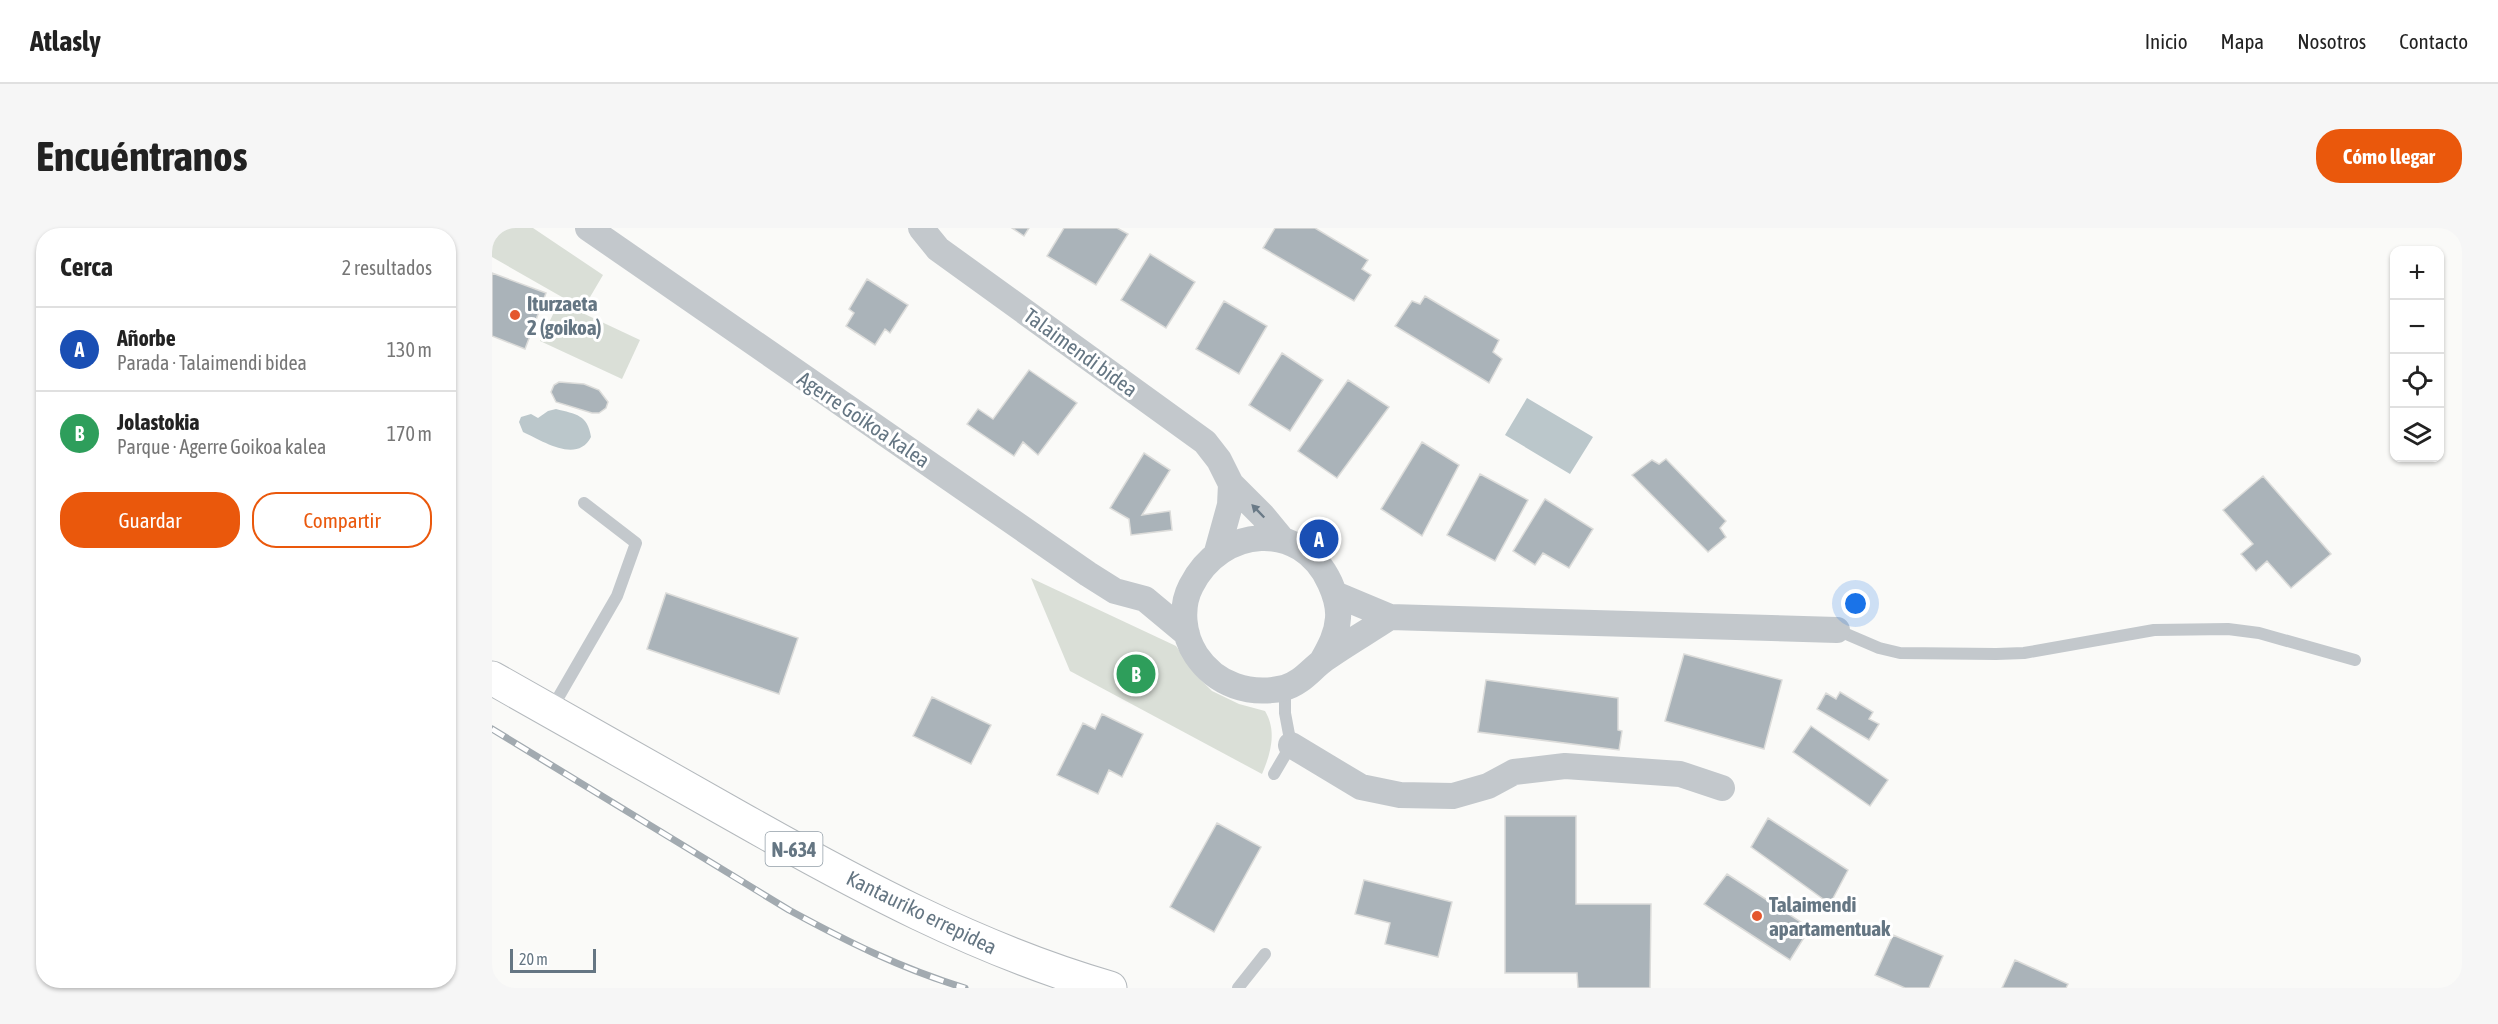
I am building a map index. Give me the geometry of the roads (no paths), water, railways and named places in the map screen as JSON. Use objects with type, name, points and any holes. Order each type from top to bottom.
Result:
[{"type":"highway","name":"Kantauriko errepidea","points":[[492,678],[810,858],[935,922],[1027,961],[1110,988]]},
{"type":"street","name":"Agerre Goikoa kalea","points":[[588,228],[1088,574],[1115,591],[1145,598],[1187,634]]},
{"type":"street","name":"Talaimendi bidea","points":[[921,228],[938,249],[1200,437],[1219,460],[1231,484],[1263,516],[1281,539]]},
{"type":"street","points":[[1217,552],[1230,505],[1231,484]]},
{"type":"street","points":[[1322,661],[1334,640],[1338,618],[1335,594],[1326,573],[1310,555],[1281,539],[1240,541],[1217,552],[1199,570],[1187,593],[1184,608],[1187,634],[1193,650],[1214,676],[1245,690],[1285,688],[1306,677],[1322,661],[1390,617]]},
{"type":"street","points":[[1145,598],[1193,581]]},
{"type":"street","points":[[1335,594],[1390,617],[1837,630]]},
{"type":"street","points":[[1291,745],[1361,787],[1400,795],[1453,796],[1488,786],[1514,772],[1565,766],[1680,774],[1722,788]]},
{"type":"lane","points":[[551,711],[617,596],[636,543],[584,503]]},
{"type":"lane","points":[[1837,630],[1879,648],[1900,653],[1996,654],[2024,653],[2154,630],[2228,629],[2259,633],[2355,660]]},
{"type":"lane","points":[[1274,774],[1291,745],[1285,713],[1285,688]]},
{"type":"lane","points":[[1238,988],[1265,954]]},
{"type":"railway","points":[[492,729],[789,910],[875,954],[965,988]]},
{"type":"place","name":"Iturzaeta 2 (goikoa)","points":[[515,315]]},
{"type":"place","name":"Añorbe","points":[[1319,539]]},
{"type":"place","name":"Jolastokia","points":[[1136,674]]},
{"type":"place","name":"Talaimendi apartamentuak","points":[[1757,916]]}]
